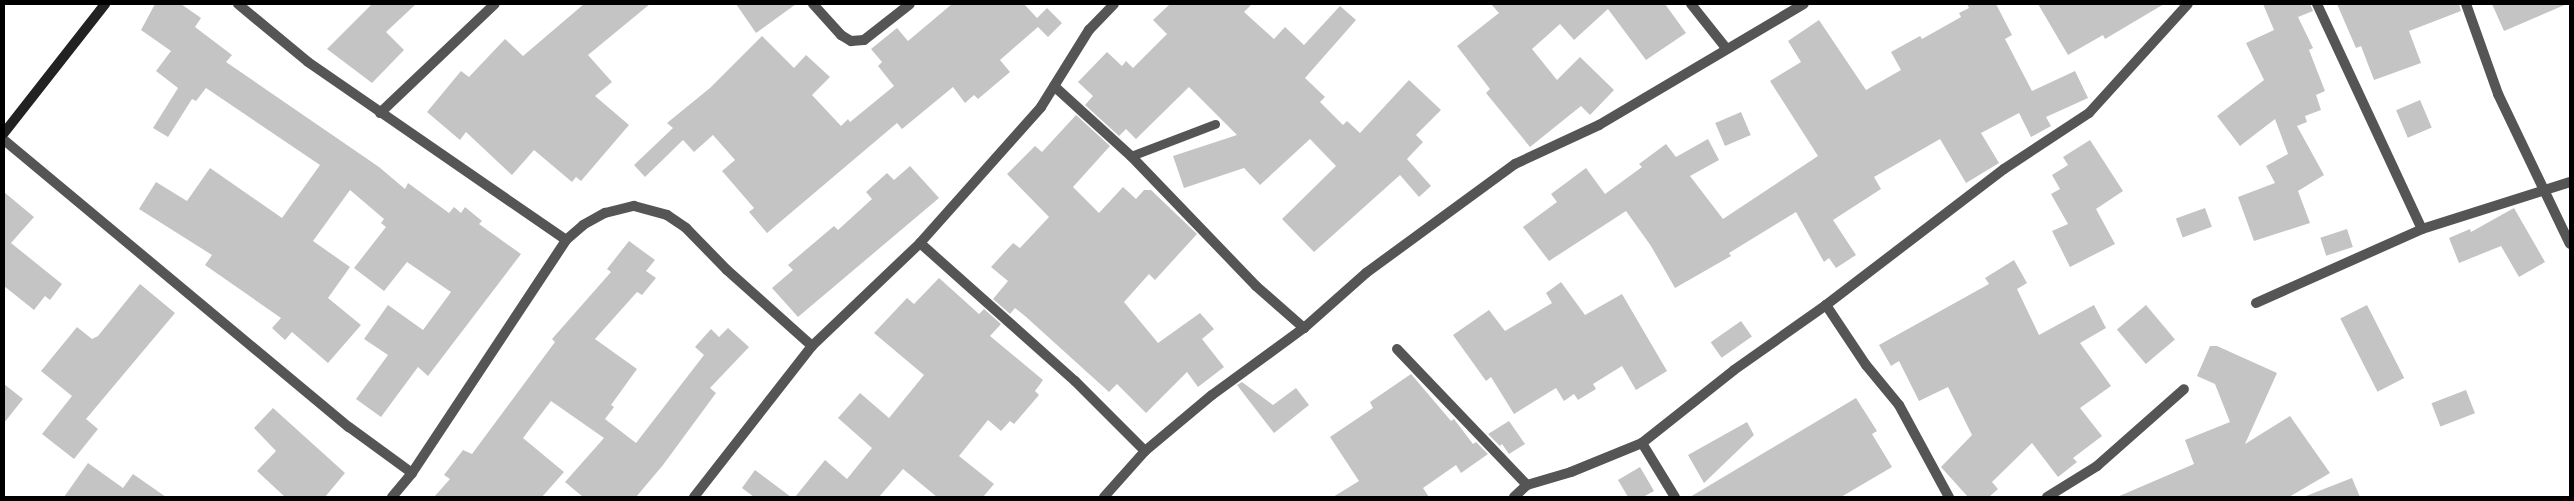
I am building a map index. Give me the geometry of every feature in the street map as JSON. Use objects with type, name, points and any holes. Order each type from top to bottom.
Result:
[{"type":"street","points":[[4,133],[105,4]]},
{"type":"street","points":[[238,4],[308,62],[380,114],[566,240]]},
{"type":"street","points":[[380,114],[495,4]]},
{"type":"street","points":[[813,4],[841,35],[851,41],[864,40],[910,4]]},
{"type":"street","points":[[694,497],[812,346],[920,243],[1041,107],[1089,30],[1114,4]]},
{"type":"street","points":[[1691,4],[1726,48]]},
{"type":"street","points":[[1104,497],[1145,451],[1212,396],[1304,328],[1366,273],[1515,164],[1599,125],[1726,48],[1804,4]]},
{"type":"street","points":[[1514,497],[1527,485],[1571,472],[1642,443],[1734,370],[1826,305],[1997,175],[2089,113],[2188,4]]},
{"type":"street","points":[[2317,4],[2422,229]]},
{"type":"street","points":[[2466,4],[2498,94],[2570,244]]},
{"type":"street","points":[[1054,86],[1131,156],[1256,286],[1304,328]]},
{"type":"street","points":[[4,140],[349,426],[412,473]]},
{"type":"street","points":[[2256,303],[2422,229],[2570,182]]},
{"type":"street","points":[[392,497],[412,473],[566,240],[583,225],[605,213],[634,206],[668,215],[686,228],[727,270],[812,346]]},
{"type":"street","points":[[920,243],[1075,381],[1145,451]]},
{"type":"street","points":[[1826,305],[1866,365],[1900,405],[1948,497]]},
{"type":"street","points":[[1397,349],[1527,485]]},
{"type":"street","points":[[2048,497],[2097,466],[2184,389]]},
{"type":"street","points":[[1642,443],[1675,497]]},
{"type":"lane","points":[[1131,156],[1215,124]]},
{"type":"building","points":[[155,4],[181,4],[201,18],[195,27],[232,55],[226,62],[379,167],[405,189],[408,183],[449,213],[454,207],[461,213],[465,207],[482,221],[479,224],[521,254],[428,376],[418,367],[381,417],[356,399],[388,355],[364,339],[388,305],[423,330],[451,292],[407,262],[384,291],[354,268],[386,227],[381,223],[384,219],[350,190],[313,241],[350,267],[328,298],[361,325],[328,363],[292,332],[285,340],[272,328],[281,318],[205,265],[212,255],[139,209],[156,182],[187,201],[210,168],[282,218],[320,165],[206,88],[196,101],[192,99],[168,137],[153,128],[178,88],[156,71],[171,51],[141,30]]},
{"type":"building","points":[[372,4],[416,4],[386,32],[404,50],[372,83],[327,49]]},
{"type":"building","points":[[584,4],[650,4],[588,55],[612,82],[595,96],[629,125],[581,181],[576,177],[572,182],[534,150],[512,175],[466,132],[460,140],[427,112],[461,71],[469,77],[505,39],[523,56]]},
{"type":"building","points":[[736,4],[796,4],[756,33]]},
{"type":"building","points":[[952,4],[1024,4],[1037,18],[1047,8],[1062,23],[1048,37],[1038,27],[1000,60],[1010,72],[978,99],[974,95],[965,103],[953,87],[902,129],[897,123],[767,233],[749,212],[754,208],[722,171],[735,160],[713,135],[694,152],[683,140],[645,177],[634,165],[673,128],[667,123],[710,88],[762,36],[794,68],[806,55],[830,77],[812,95],[841,126],[848,119],[850,122],[894,86],[878,66],[882,62],[871,49],[897,28],[908,41]]},
{"type":"building","points":[[1170,4],[1252,4],[1244,12],[1274,39],[1285,27],[1304,45],[1340,6],[1356,20],[1305,78],[1325,97],[1320,102],[1343,125],[1347,121],[1360,133],[1409,80],[1441,110],[1416,135],[1423,142],[1407,159],[1431,186],[1419,197],[1400,175],[1314,252],[1282,219],[1336,166],[1310,139],[1260,185],[1244,168],[1184,188],[1173,156],[1237,135],[1189,87],[1136,139],[1126,129],[1119,136],[1085,105],[1093,96],[1078,82],[1107,52],[1122,66],[1126,61],[1133,68],[1167,34],[1153,20]]},
{"type":"building","points":[[1491,4],[1665,4],[1686,33],[1646,60],[1608,9],[1574,40],[1560,24],[1532,49],[1557,80],[1580,57],[1614,90],[1590,115],[1581,106],[1530,147],[1486,93],[1490,89],[1457,46],[1499,13]]},
{"type":"building","points":[[1967,4],[1996,4],[2012,35],[2005,39],[2032,91],[2075,71],[2088,98],[2046,117],[2051,126],[2031,137],[2019,113],[1981,133],[1999,163],[1966,183],[1940,139],[1874,177],[1881,189],[1833,220],[1856,255],[1836,268],[1829,258],[1824,262],[1796,212],[1729,253],[1731,256],[1675,288],[1651,246],[1626,211],[1549,261],[1523,227],[1557,202],[1551,194],[1586,168],[1605,194],[1642,167],[1639,164],[1666,144],[1676,157],[1708,139],[1719,160],[1690,176],[1723,219],[1818,156],[1770,81],[1801,62],[1788,41],[1819,20],[1866,90],[1901,70],[1891,52],[1920,36],[1922,39],[1961,17],[1959,13],[1969,8]]},
{"type":"building","points":[[2038,4],[2164,4],[2105,39],[2103,35],[2068,55]]},
{"type":"building","points":[[2263,4],[2310,4],[2313,11],[2298,17],[2313,48],[2309,50],[2325,91],[2316,95],[2321,110],[2305,116],[2307,122],[2297,126],[2324,175],[2298,191],[2310,223],[2254,241],[2238,197],[2275,183],[2266,166],[2288,154],[2275,119],[2240,146],[2217,116],[2264,80],[2246,43],[2274,30]]},
{"type":"building","points":[[2337,4],[2459,4],[2461,11],[2409,31],[2421,63],[2374,80],[2361,46],[2356,48]]},
{"type":"building","points":[[2492,4],[2567,4],[2504,31]]},
{"type":"building","points":[[2420,100],[2432,128],[2408,138],[2396,110]]},
{"type":"building","points":[[1741,112],[1751,135],[1725,146],[1715,123]]},
{"type":"building","points":[[1076,115],[1110,146],[1073,187],[1099,213],[1123,187],[1136,199],[1144,190],[1151,190],[1197,234],[1155,280],[1149,274],[1124,302],[1158,343],[1200,313],[1214,329],[1202,339],[1224,367],[1198,387],[1187,372],[1146,413],[1117,384],[1109,392],[1015,308],[1010,314],[993,299],[1008,281],[991,267],[1013,243],[1020,248],[1049,217],[1007,174],[1035,146],[1042,152]]},
{"type":"building","points":[[2090,140],[2123,191],[2096,209],[2115,244],[2070,267],[2052,231],[2068,224],[2051,194],[2060,189],[2052,175],[2068,165],[2063,157]]},
{"type":"building","points":[[910,166],[939,198],[798,317],[772,288],[793,270],[788,265],[834,226],[838,230],[872,199],[866,192],[887,173],[894,180]]},
{"type":"building","points":[[4,192],[34,217],[11,243],[62,284],[50,300],[45,296],[34,310],[4,286]]},
{"type":"building","points":[[2205,208],[2212,227],[2183,237],[2176,219]]},
{"type":"building","points":[[2514,208],[2545,262],[2519,277],[2501,246],[2459,263],[2449,238],[2470,229],[2471,232]]},
{"type":"building","points":[[2347,229],[2353,247],[2326,256],[2320,238]]},
{"type":"building","points":[[629,241],[655,260],[646,271],[656,278],[642,295],[637,292],[595,339],[637,369],[611,405],[614,407],[605,419],[636,443],[704,355],[695,347],[711,329],[719,337],[728,328],[749,347],[710,388],[716,393],[663,465],[636,497],[583,497],[565,482],[604,438],[551,401],[523,438],[564,472],[542,497],[434,497],[450,479],[444,475],[463,450],[472,454],[555,342],[552,339],[611,272],[607,269]]},
{"type":"building","points":[[2014,260],[2027,283],[2017,289],[2039,335],[2094,305],[2106,328],[2080,343],[2111,386],[2080,408],[2102,436],[2073,458],[2077,462],[2058,477],[2032,443],[1992,482],[1998,489],[1989,497],[1968,497],[1941,467],[1972,435],[1948,387],[1919,401],[1899,361],[1891,366],[1879,345],[1989,284],[1985,278]]},
{"type":"building","points":[[939,278],[979,314],[984,309],[1001,324],[990,336],[1043,380],[1035,391],[1039,395],[1014,424],[1010,421],[1001,431],[988,420],[959,456],[994,484],[983,497],[937,497],[903,469],[879,497],[795,497],[825,460],[847,479],[872,448],[838,418],[860,393],[889,418],[924,375],[874,333],[907,298],[914,304]]},
{"type":"building","points":[[1561,282],[1585,315],[1622,294],[1667,371],[1636,390],[1622,366],[1593,384],[1596,389],[1578,400],[1574,394],[1564,401],[1556,388],[1514,414],[1491,377],[1486,381],[1453,335],[1489,310],[1505,331],[1552,303],[1546,293]]},
{"type":"building","points":[[140,284],[175,313],[86,419],[98,429],[74,459],[42,434],[72,396],[41,371],[77,327],[92,339],[98,336]]},
{"type":"building","points":[[2146,305],[2175,339],[2146,364],[2117,329]]},
{"type":"building","points":[[2367,305],[2404,378],[2377,392],[2340,319]]},
{"type":"building","points":[[1741,321],[1752,337],[1722,358],[1711,342]]},
{"type":"building","points":[[2210,346],[2217,346],[2277,373],[2245,444],[2290,416],[2330,473],[2289,497],[2117,497],[2194,464],[2185,440],[2230,422],[2215,384],[2197,376]]},
{"type":"building","points":[[1411,374],[1451,421],[1454,419],[1473,444],[1476,442],[1488,454],[1461,473],[1456,465],[1423,488],[1429,497],[1333,497],[1359,481],[1330,437],[1373,408],[1370,402]]},
{"type":"building","points":[[1242,382],[1273,405],[1296,388],[1309,405],[1274,433],[1237,385]]},
{"type":"building","points":[[4,384],[23,399],[4,423]]},
{"type":"building","points":[[2466,390],[2475,413],[2440,427],[2431,403]]},
{"type":"building","points":[[1856,398],[1877,431],[1872,434],[1892,467],[1841,497],[1690,497]]},
{"type":"building","points":[[273,408],[345,473],[325,497],[285,497],[257,471],[276,451],[254,428]]},
{"type":"building","points":[[1509,421],[1525,444],[1509,454],[1502,444],[1500,446],[1488,434]]},
{"type":"building","points":[[1747,422],[1754,435],[1704,483],[1688,455]]},
{"type":"building","points":[[88,463],[123,488],[133,474],[166,497],[64,497]]},
{"type":"building","points":[[1640,467],[1654,491],[1643,497],[1628,497],[1618,480]]},
{"type":"building","points":[[755,470],[791,497],[754,497],[742,488]]},
{"type":"building","points":[[2352,478],[2360,497],[2306,497],[2306,496]]}]
